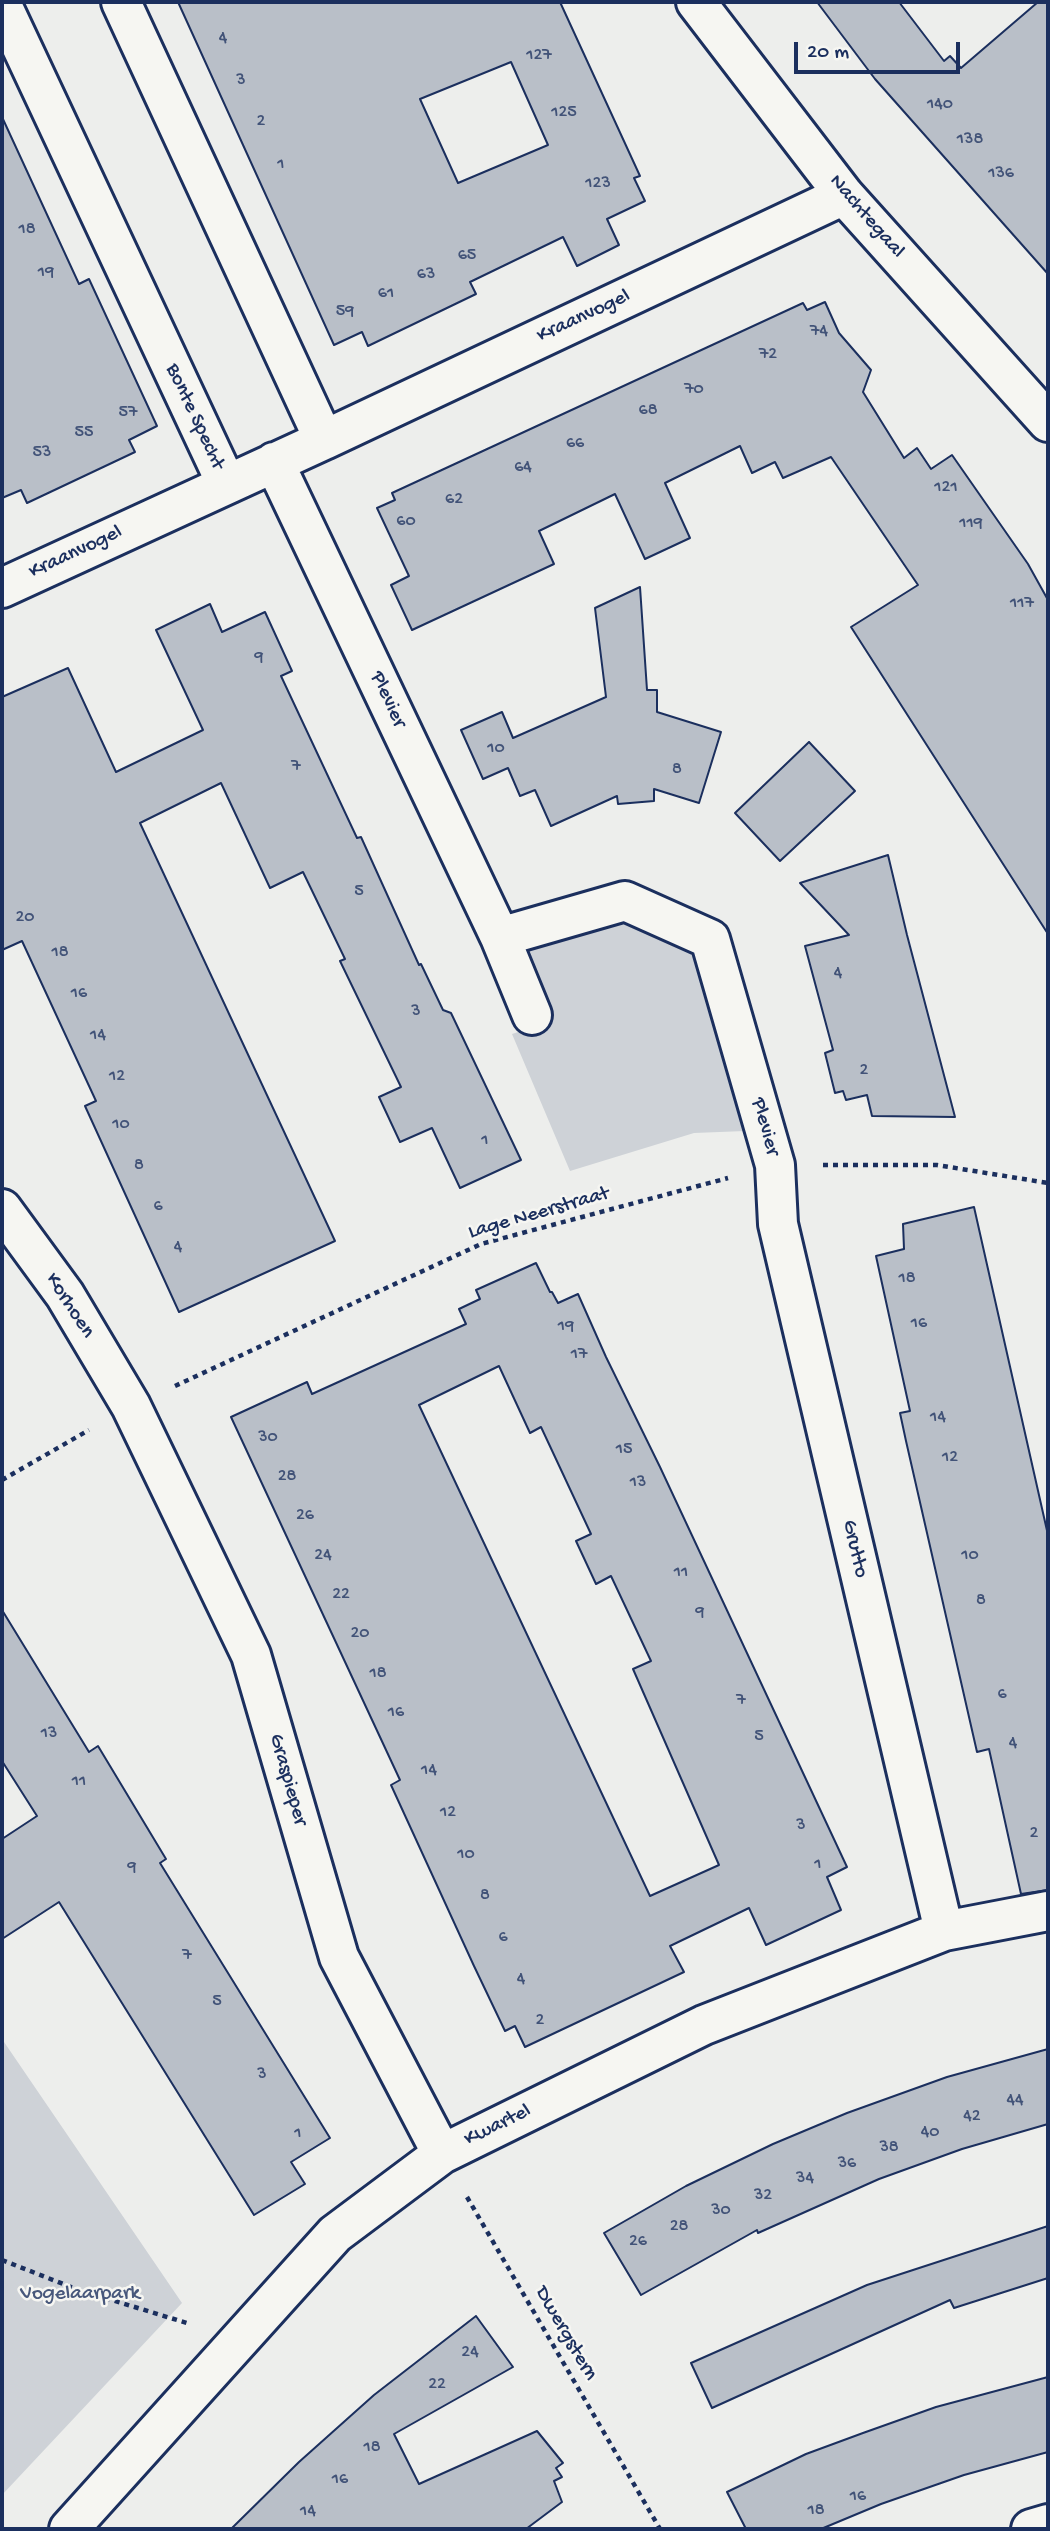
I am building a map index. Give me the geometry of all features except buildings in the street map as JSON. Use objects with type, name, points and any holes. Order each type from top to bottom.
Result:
[{"type":"street","points":[[121,2],[324,440]]},
{"type":"street","name":"Nachtegaal","points":[[696,2],[845,195],[1048,422]]},
{"type":"street","name":"Bonte Specht","points":[[2,5],[226,483],[324,440]]},
{"type":"street","name":"Kraanvogel","points":[[324,440],[845,195]]},
{"type":"street","name":"Plevier","points":[[274,463],[500,937],[532,1015]]},
{"type":"street","name":"Kraanvogel","points":[[2,588],[226,483]]},
{"type":"street","name":"Plevier","points":[[500,937],[625,901],[710,939],[775,1165]]},
{"type":"street","name":"Grutto","points":[[775,1165],[778,1224],[944,1931]]},
{"type":"street","name":"Korhoen","points":[[2,1209],[65,1295],[131,1406]]},
{"type":"street","name":"Graspieper","points":[[131,1406],[251,1655],[339,1957],[442,2154]]},
{"type":"street","name":"Kwartel","points":[[69,2529],[335,2234],[442,2154],[704,2025],[944,1931],[1048,1910]]},
{"type":"street","points":[[1031,2529],[1048,2524]]},
{"type":"path","name":"Lage Neerstraat","points":[[2,1479],[131,1406],[481,1244],[775,1165],[937,1165],[1048,1183]]},
{"type":"path","name":"Dwergstern","points":[[442,2154],[660,2529]]},
{"type":"path","points":[[2,2260],[76,2288],[240,2339]]},
{"type":"green space","points":[[642,913],[679,934],[711,987],[745,1131],[694,1133],[570,1171],[512,1034],[552,1021],[526,951],[563,934]]},
{"type":"green space","name":"Vogelaarpark","points":[[2,2039],[182,2303],[2,2495]]}]
